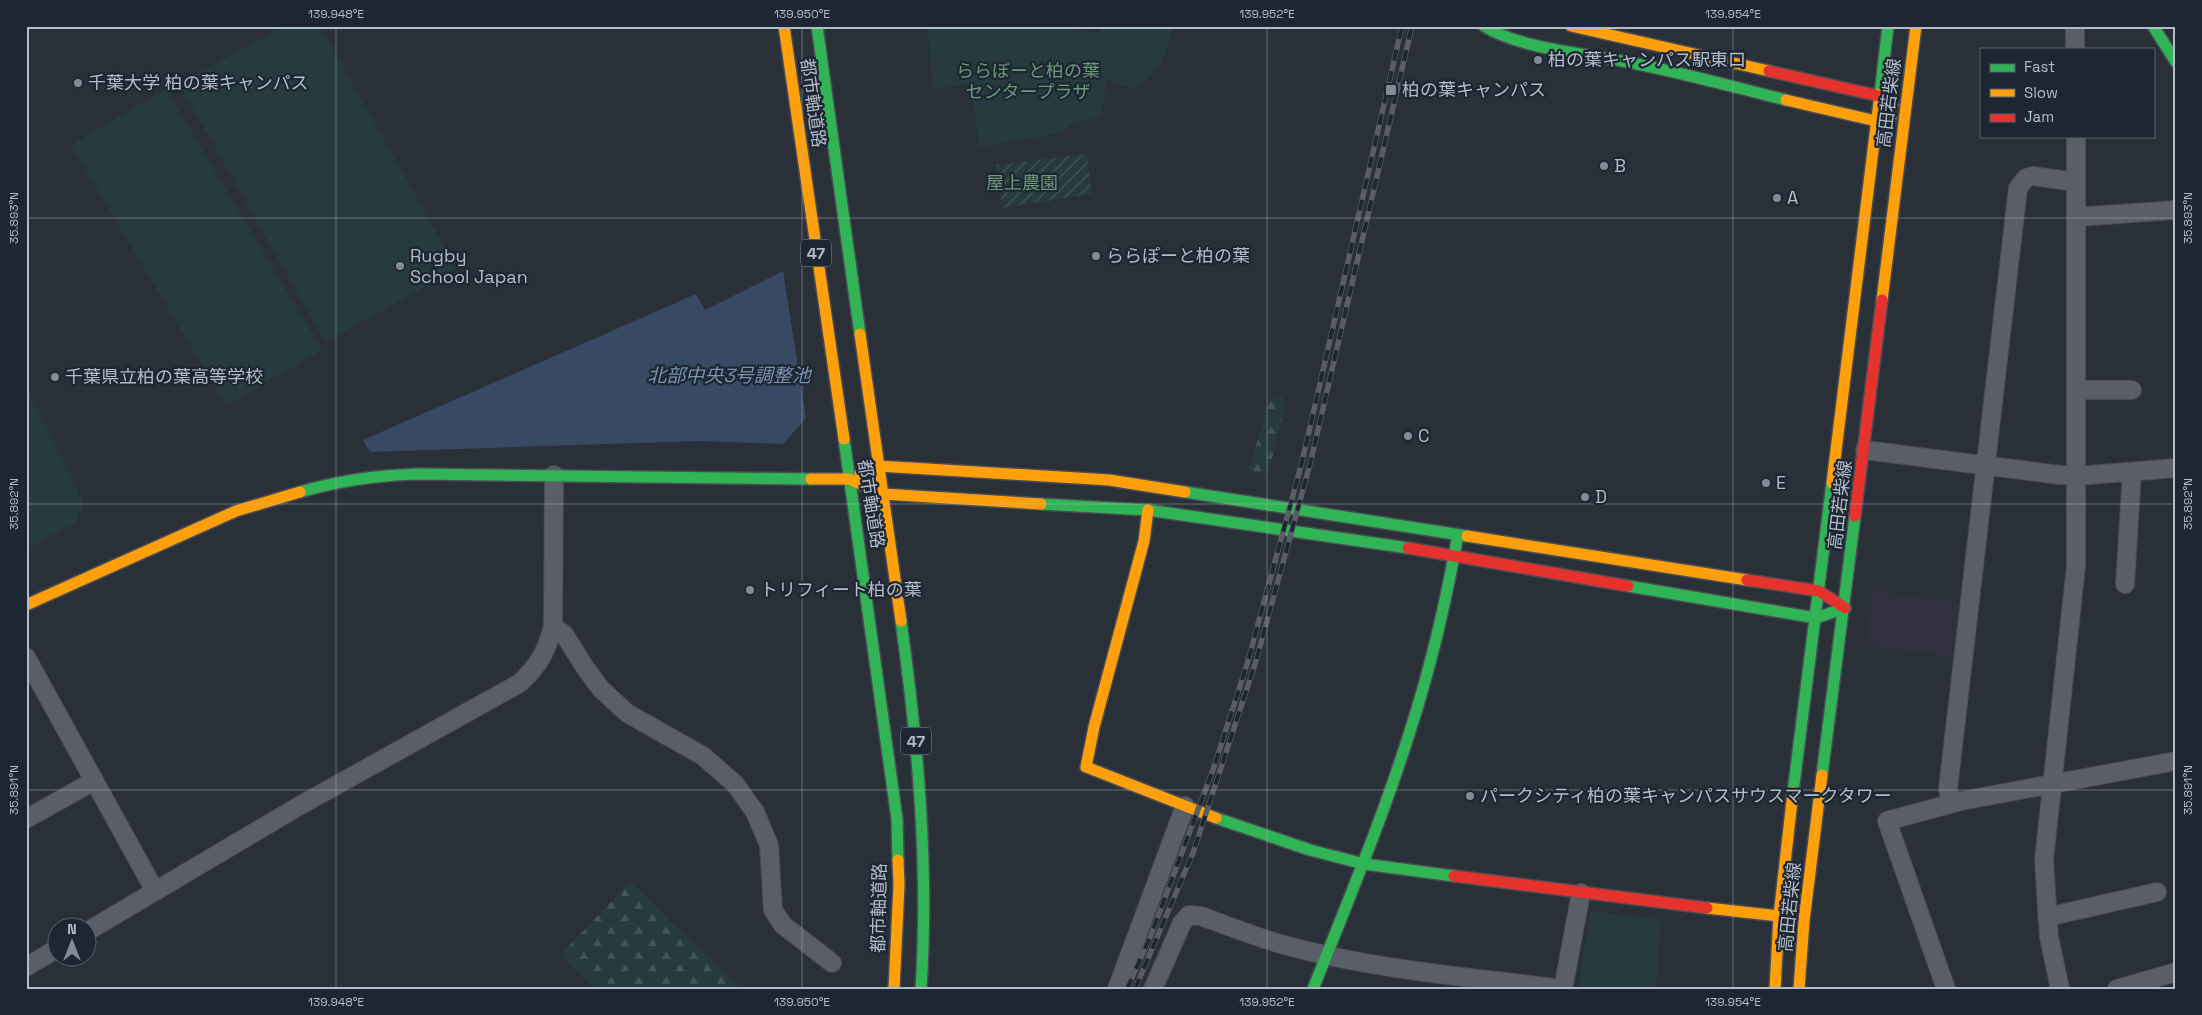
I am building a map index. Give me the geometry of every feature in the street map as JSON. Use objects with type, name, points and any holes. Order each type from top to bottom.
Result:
[{"type":"street","name":"都市軸道路","points":[[784,26],[897,819],[899,885],[894,989]]},
{"type":"street","name":"都市軸道路","points":[[817,26],[914,714],[924,853],[924,926],[921,989]]},
{"type":"street","points":[[1484,26],[1498,35],[1522,41],[1583,55],[1628,62],[1876,121],[1906,113]]},
{"type":"street","points":[[1571,26],[1879,96],[1906,113]]},
{"type":"street","name":"高田若柴線","points":[[1775,989],[1779,916],[1888,26]]},
{"type":"street","name":"高田若柴線","points":[[1799,989],[1804,920],[1865,450],[1916,26]]},
{"type":"street","points":[[2075,26],[2075,48]]},
{"type":"street","points":[[2153,26],[2176,62]]},
{"type":"street","points":[[1522,41],[1534,34]]},
{"type":"street","points":[[2060,989],[2049,937],[2044,860],[2076,566],[2076,138]]},
{"type":"street","points":[[1951,803],[1948,790],[2018,188],[2026,178],[2033,176],[2076,182]]},
{"type":"street","points":[[2076,217],[2176,210]]},
{"type":"street","points":[[2076,390],[2132,390]]},
{"type":"street","points":[[1865,450],[2077,475],[2176,468]]},
{"type":"street","points":[[849,479],[878,466],[1109,480],[1819,591],[1845,608]]},
{"type":"street","points":[[2125,584],[2132,472]]},
{"type":"street","points":[[26,605],[236,511],[320,486],[390,475],[554,475],[849,479],[883,494],[1148,510],[1455,556],[1816,618],[1845,608]]},
{"type":"street","points":[[98,925],[299,806],[520,682],[536,668],[548,646],[553,627],[554,475]]},
{"type":"street","points":[[1148,510],[1144,541],[1097,717],[1086,767],[1186,806],[1310,850],[1364,864],[1581,893],[1779,916]]},
{"type":"street","points":[[1313,989],[1364,864],[1426,685],[1455,556],[1458,534]]},
{"type":"street","points":[[553,627],[564,634],[584,666],[601,688],[627,712],[703,756],[735,784],[755,812],[769,845],[773,910],[783,924],[832,962]]},
{"type":"street","points":[[26,656],[155,891]]},
{"type":"street","points":[[1946,989],[1887,821],[1951,803],[2176,761]]},
{"type":"street","points":[[26,819],[94,781]]},
{"type":"street","points":[[1117,989],[1186,806]]},
{"type":"street","points":[[2047,917],[2158,892]]},
{"type":"street","points":[[1153,989],[1182,923],[1189,915],[1201,916],[1283,945],[1455,982],[1563,989],[1581,893]]},
{"type":"street","points":[[26,967],[48,954]]},
{"type":"street","points":[[2117,989],[2176,972]]},
{"type":"shaded area","points":[[1873,591],[1962,603],[1955,657],[1866,645]]},
{"type":"green space","points":[[284,26],[320,26],[457,269],[325,342],[179,84]]},
{"type":"green space","name":"ららぽーと柏の葉 センタープラザ","points":[[927,26],[1059,26],[1100,34],[1101,26],[1164,26],[1173,29],[1168,47],[1160,64],[1148,79],[1132,88],[1115,84],[1108,77],[1100,118],[1075,122],[1060,133],[979,147],[971,83],[933,90]]},
{"type":"green space","points":[[166,89],[322,350],[226,406],[71,145]]},
{"type":"green space","name":"屋上農園","points":[[1087,154],[1092,194],[1002,208],[996,165]]},
{"type":"green space","points":[[26,386],[84,503],[75,523],[26,549]]},
{"type":"green space","points":[[1281,396],[1286,405],[1268,474],[1249,471],[1269,400]]},
{"type":"green space","points":[[630,882],[742,989],[596,989],[560,955]]},
{"type":"green space","points":[[1590,911],[1661,920],[1656,989],[1578,989]]},
{"type":"water","name":"北部中央3号調整池","points":[[783,271],[806,418],[783,444],[698,441],[370,452],[363,440],[696,294],[705,310]]},
{"type":"railway","points":[[1127,989],[1151,935],[1214,767],[1248,661],[1302,462],[1402,26]]},
{"type":"railway","points":[[1135,989],[1193,853],[1256,661],[1310,464],[1412,26]]},
{"type":"traffic: fast","points":[[817,26],[860,334]]},
{"type":"traffic: fast","points":[[1484,26],[1498,34],[1533,45],[1647,66],[1786,100]]},
{"type":"traffic: fast","points":[[1880,94],[1888,26]]},
{"type":"traffic: fast","points":[[2153,26],[2176,62]]},
{"type":"traffic: fast","points":[[844,439],[897,819],[898,860]]},
{"type":"traffic: fast","points":[[300,492],[359,479],[419,474],[811,479]]},
{"type":"traffic: fast","points":[[1793,792],[1832,483]]},
{"type":"traffic: fast","points":[[1185,492],[1467,536]]},
{"type":"traffic: fast","points":[[1041,504],[1148,510],[1408,548]]},
{"type":"traffic: fast","points":[[1822,775],[1855,516]]},
{"type":"traffic: fast","points":[[1313,989],[1378,824],[1407,740],[1436,641],[1457,540]]},
{"type":"traffic: fast","points":[[1628,586],[1816,618],[1845,608]]},
{"type":"traffic: fast","points":[[901,621],[917,758],[923,850],[924,896],[921,989]]},
{"type":"traffic: fast","points":[[1216,818],[1310,850],[1364,864],[1454,876]]},
{"type":"traffic: slow","points":[[784,26],[844,439]]},
{"type":"traffic: slow","points":[[1571,26],[1769,71]]},
{"type":"traffic: slow","points":[[1882,300],[1916,26]]},
{"type":"traffic: slow","points":[[1832,483],[1880,94]]},
{"type":"traffic: slow","points":[[1786,100],[1876,121],[1891,117]]},
{"type":"traffic: slow","points":[[860,334],[901,621]]},
{"type":"traffic: slow","points":[[860,474],[878,466],[1109,480],[1185,492]]},
{"type":"traffic: slow","points":[[811,479],[849,479],[883,494],[1041,504]]},
{"type":"traffic: slow","points":[[26,605],[236,511],[300,492]]},
{"type":"traffic: slow","points":[[1148,510],[1144,541],[1094,727],[1086,767],[1216,818]]},
{"type":"traffic: slow","points":[[1467,536],[1747,580]]},
{"type":"traffic: slow","points":[[1799,989],[1804,921],[1822,775]]},
{"type":"traffic: slow","points":[[1775,989],[1779,916],[1793,792]]},
{"type":"traffic: slow","points":[[894,989],[899,885],[898,860]]},
{"type":"traffic: slow","points":[[1707,908],[1779,916]]},
{"type":"traffic: jam","points":[[1769,71],[1879,96],[1893,105]]},
{"type":"traffic: jam","points":[[1855,516],[1882,300]]},
{"type":"traffic: jam","points":[[1408,548],[1628,586]]},
{"type":"traffic: jam","points":[[1747,580],[1819,591],[1845,608]]},
{"type":"traffic: jam","points":[[1454,876],[1707,908]]},
{"type":"place","name":"柏の葉キャンパス駅東口","points":[[1538,60]]},
{"type":"place","name":"千葉大学 柏の葉キャンパス","points":[[78,83]]},
{"type":"place","name":"柏の葉キャンパス","points":[[1391,90]]},
{"type":"place","name":"B","points":[[1604,166]]},
{"type":"place","name":"A","points":[[1777,198]]},
{"type":"place","name":"ららぽーと柏の葉","points":[[1096,256]]},
{"type":"place","name":"Rugby School Japan","points":[[400,266]]},
{"type":"place","name":"千葉県立柏の葉高等学校","points":[[55,377]]},
{"type":"place","name":"C","points":[[1408,436]]},
{"type":"place","name":"E","points":[[1766,483]]},
{"type":"place","name":"D","points":[[1585,497]]},
{"type":"place","name":"トリフィート柏の葉","points":[[750,590]]},
{"type":"place","name":"パークシティ柏の葉キャンパスサウスマークタワー","points":[[1470,796]]}]
